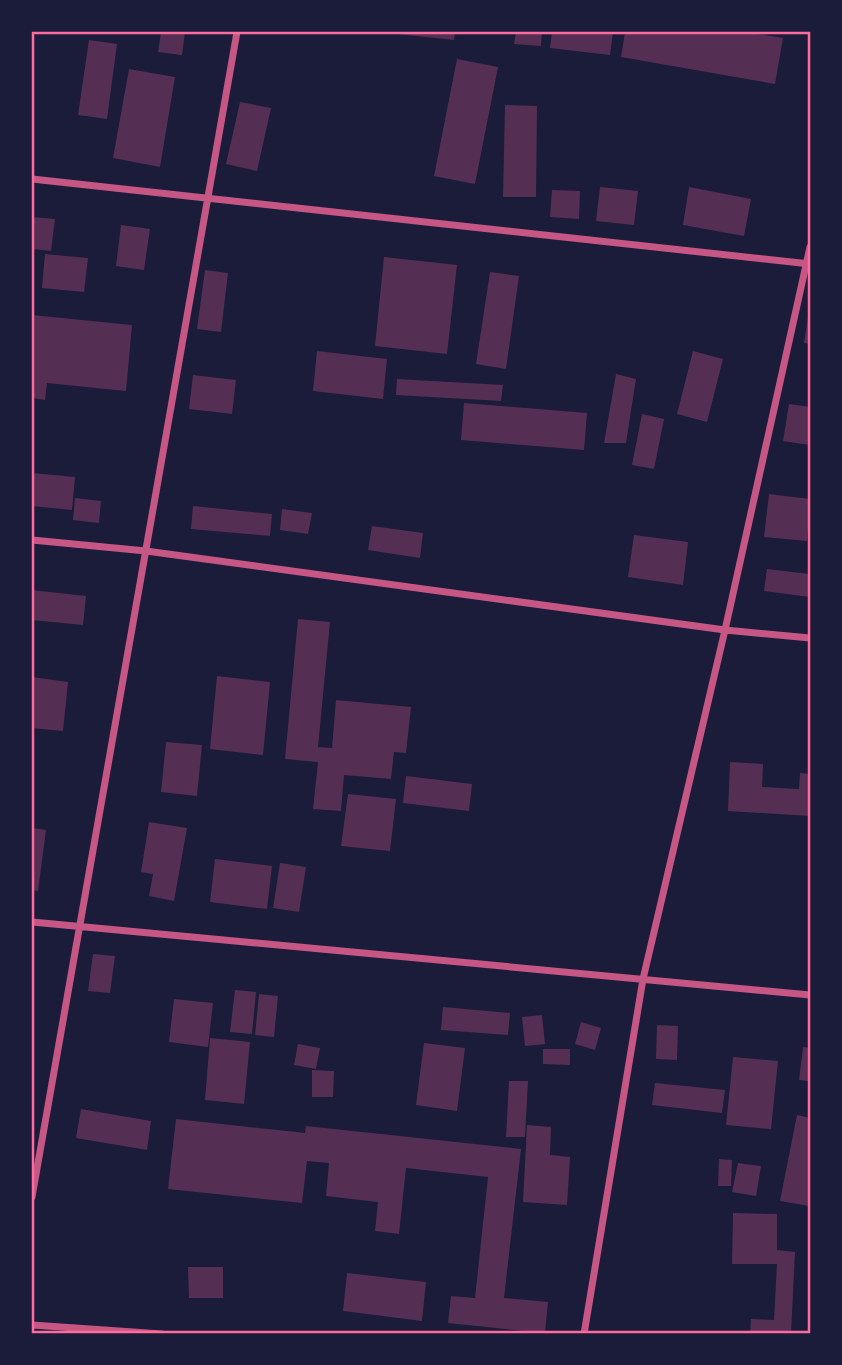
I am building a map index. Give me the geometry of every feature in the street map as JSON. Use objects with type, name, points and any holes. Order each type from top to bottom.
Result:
[{"type":"street","points":[[32,1197],[237,32]]},
{"type":"street","points":[[32,179],[809,263]]},
{"type":"street","points":[[584,1334],[643,979],[726,630],[809,263],[810,247]]},
{"type":"street","points":[[32,540],[146,551],[726,630],[810,638]]},
{"type":"street","points":[[32,922],[810,995]]},
{"type":"street","points":[[32,1325],[162,1334]]},
{"type":"building","points":[[161,32],[185,32],[182,55],[158,52]]},
{"type":"building","points":[[397,32],[455,32],[454,40]]},
{"type":"building","points":[[516,32],[542,32],[541,46],[514,44]]},
{"type":"building","points":[[552,32],[613,32],[610,55],[550,48]]},
{"type":"building","points":[[625,32],[746,32],[783,38],[775,84],[621,57]]},
{"type":"building","points":[[89,40],[117,44],[107,119],[78,115]]},
{"type":"building","points":[[457,59],[498,67],[475,184],[434,176]]},
{"type":"building","points":[[129,69],[175,77],[160,167],[113,158]]},
{"type":"building","points":[[240,102],[271,108],[257,171],[226,164]]},
{"type":"building","points":[[505,105],[537,106],[536,197],[503,197]]},
{"type":"building","points":[[600,187],[638,191],[634,225],[596,221]]},
{"type":"building","points":[[689,187],[751,199],[744,236],[683,225]]},
{"type":"building","points":[[552,190],[580,191],[579,219],[550,217]]},
{"type":"building","points":[[32,217],[55,219],[51,251],[32,249]]},
{"type":"building","points":[[121,225],[150,229],[144,270],[116,266]]},
{"type":"building","points":[[45,254],[88,258],[84,292],[42,288]]},
{"type":"building","points":[[384,257],[457,265],[447,354],[375,346]]},
{"type":"building","points":[[205,270],[228,273],[221,332],[197,329]]},
{"type":"building","points":[[490,272],[519,276],[506,369],[476,364]]},
{"type":"building","points":[[810,311],[810,344],[804,343]]},
{"type":"building","points":[[32,315],[132,325],[126,391],[47,383],[45,400],[32,398]]},
{"type":"building","points":[[317,351],[387,359],[383,399],[313,391]]},
{"type":"building","points":[[693,351],[723,359],[707,422],[677,414]]},
{"type":"building","points":[[616,374],[636,379],[626,443],[604,443]]},
{"type":"building","points":[[193,375],[236,380],[232,414],[189,409]]},
{"type":"building","points":[[397,379],[503,385],[501,401],[396,395]]},
{"type":"building","points":[[464,403],[587,413],[584,450],[461,440]]},
{"type":"building","points":[[789,404],[810,407],[810,445],[783,441]]},
{"type":"building","points":[[642,414],[664,419],[654,469],[632,465]]},
{"type":"building","points":[[32,473],[75,477],[72,510],[32,506]]},
{"type":"building","points":[[769,494],[810,499],[807,541],[764,537]]},
{"type":"building","points":[[75,498],[101,501],[99,523],[73,520]]},
{"type":"building","points":[[193,506],[272,514],[270,536],[191,529]]},
{"type":"building","points":[[282,509],[312,513],[308,534],[280,530]]},
{"type":"building","points":[[372,526],[423,533],[420,558],[368,550]]},
{"type":"building","points":[[634,535],[688,542],[683,585],[628,577]]},
{"type":"building","points":[[767,569],[810,574],[810,597],[764,591]]},
{"type":"building","points":[[32,590],[86,596],[83,625],[32,620]]},
{"type":"building","points":[[298,619],[330,622],[318,747],[332,748],[336,700],[411,707],[406,753],[394,752],[391,779],[344,775],[341,811],[313,809],[318,762],[285,759]]},
{"type":"building","points":[[217,676],[270,682],[263,755],[210,749]]},
{"type":"building","points":[[32,677],[68,682],[63,731],[32,728]]},
{"type":"building","points":[[166,742],[202,745],[197,796],[161,792]]},
{"type":"building","points":[[730,762],[763,764],[762,787],[799,789],[800,773],[810,774],[810,816],[728,811]]},
{"type":"building","points":[[406,776],[472,784],[469,811],[403,803]]},
{"type":"building","points":[[348,794],[396,799],[390,851],[341,846]]},
{"type":"building","points":[[149,822],[187,828],[174,901],[149,896],[153,874],[141,872]]},
{"type":"building","points":[[32,828],[46,830],[38,891],[32,890]]},
{"type":"building","points":[[215,859],[272,866],[267,909],[210,902]]},
{"type":"building","points":[[280,863],[306,867],[299,912],[273,908]]},
{"type":"building","points":[[93,954],[115,956],[110,993],[88,991]]},
{"type":"building","points":[[235,990],[256,992],[252,1034],[230,1032]]},
{"type":"building","points":[[259,994],[278,996],[274,1037],[255,1035]]},
{"type":"building","points":[[174,999],[213,1003],[208,1047],[169,1042]]},
{"type":"building","points":[[443,1007],[510,1013],[508,1035],[441,1030]]},
{"type":"building","points":[[542,1015],[545,1044],[525,1046],[522,1017]]},
{"type":"building","points":[[581,1022],[601,1028],[595,1050],[575,1044]]},
{"type":"building","points":[[657,1025],[678,1026],[677,1060],[656,1059]]},
{"type":"building","points":[[210,1038],[250,1042],[244,1104],[205,1100]]},
{"type":"building","points":[[424,1043],[465,1048],[457,1111],[416,1105]]},
{"type":"building","points":[[298,1044],[320,1048],[316,1069],[294,1065]]},
{"type":"building","points":[[803,1047],[810,1048],[810,1081],[799,1080]]},
{"type":"building","points":[[543,1049],[570,1049],[570,1065],[543,1064]]},
{"type":"building","points":[[733,1057],[778,1061],[771,1129],[726,1125]]},
{"type":"building","points":[[312,1070],[334,1071],[333,1097],[312,1097]]},
{"type":"building","points":[[509,1081],[528,1081],[525,1137],[506,1137]]},
{"type":"building","points":[[655,1083],[725,1090],[722,1113],[652,1105]]},
{"type":"building","points":[[81,1109],[151,1121],[147,1150],[76,1138]]},
{"type":"building","points":[[797,1115],[810,1118],[809,1206],[780,1201]]},
{"type":"building","points":[[176,1119],[305,1133],[306,1126],[521,1149],[504,1298],[548,1302],[545,1333],[448,1323],[451,1296],[475,1298],[488,1177],[406,1168],[399,1234],[375,1231],[378,1202],[326,1196],[329,1163],[307,1161],[302,1203],[168,1189]]},
{"type":"building","points":[[527,1125],[551,1127],[550,1155],[570,1157],[567,1205],[523,1202]]},
{"type":"building","points":[[719,1159],[732,1160],[731,1186],[718,1186]]},
{"type":"building","points":[[738,1163],[761,1166],[756,1196],[732,1192]]},
{"type":"building","points":[[733,1213],[777,1214],[777,1250],[795,1252],[791,1334],[750,1334],[751,1319],[774,1320],[777,1264],[732,1264]]},
{"type":"building","points":[[188,1267],[223,1267],[223,1298],[189,1298]]},
{"type":"building","points":[[347,1273],[426,1282],[422,1321],[343,1311]]}]
